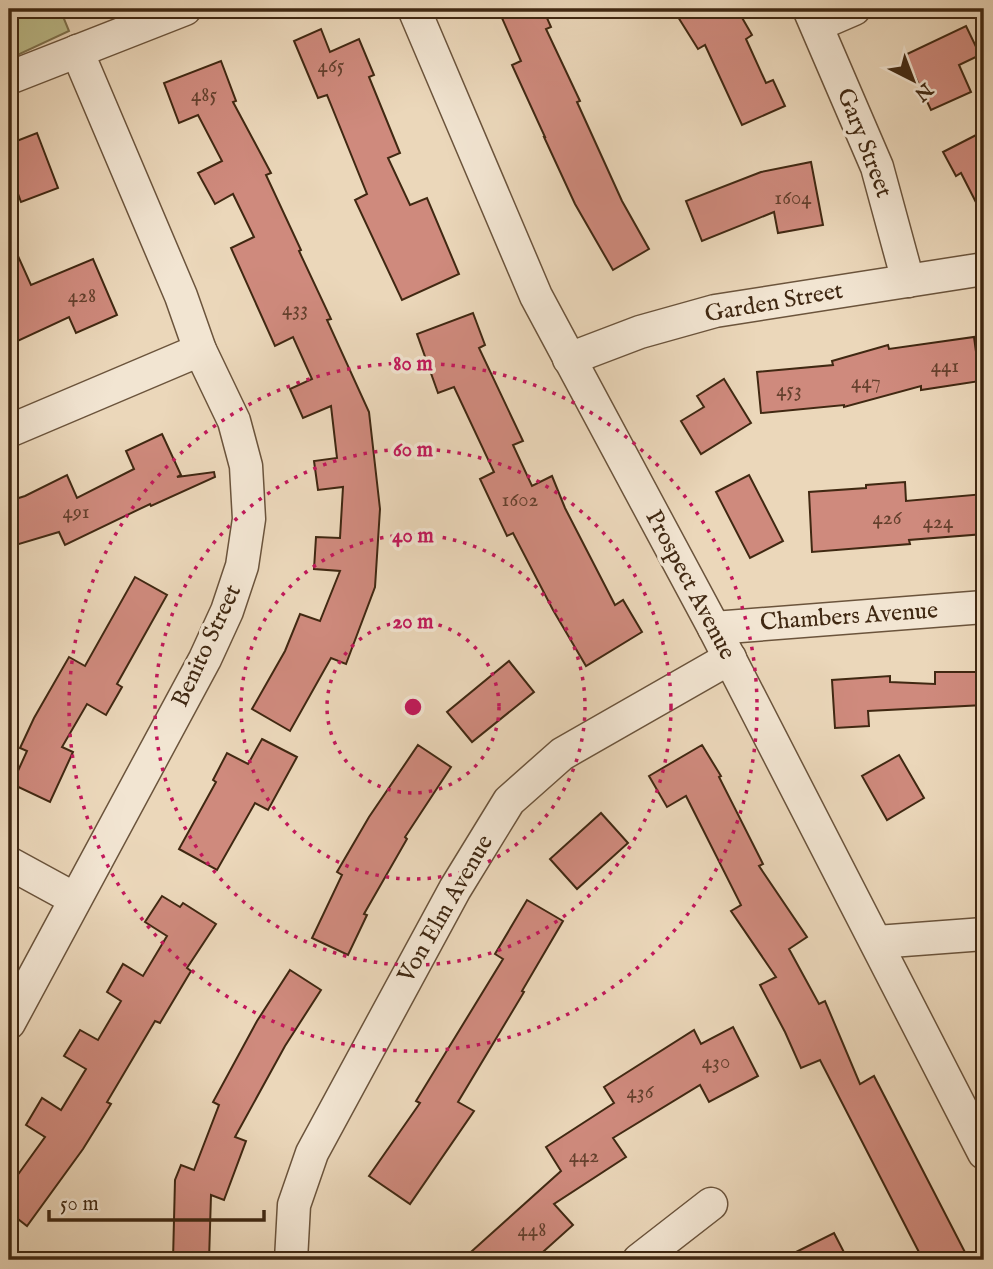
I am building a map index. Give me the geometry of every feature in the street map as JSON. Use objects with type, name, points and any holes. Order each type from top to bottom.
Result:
[{"type":"street","points":[[9,78],[185,9]]},
{"type":"street","name":"Prospect Avenue","points":[[414,9],[536,296],[730,658],[984,1153]]},
{"type":"street","points":[[813,17],[854,9]]},
{"type":"street","name":"Gary Street","points":[[813,17],[877,167],[908,281]]},
{"type":"street","name":"Benito Street","points":[[9,1023],[205,659],[227,611],[242,566],[249,519],[246,466],[234,421],[200,350],[181,296],[77,51]]},
{"type":"street","name":"Garden Street","points":[[569,359],[640,332],[715,311],[984,269]]},
{"type":"street","points":[[9,431],[200,350]]},
{"type":"street","name":"Chambers Avenue","points":[[714,628],[984,607]]},
{"type":"street","name":"Von Elm Avenue","points":[[291,1260],[294,1205],[312,1153],[455,889],[509,801],[562,754],[730,658]]},
{"type":"street","points":[[9,863],[75,899]]},
{"type":"street","points":[[877,942],[984,934]]},
{"type":"street","points":[[639,1260],[711,1204]]},
{"type":"green space","points":[[9,9],[60,9],[69,31],[9,59]]},
{"type":"building","points":[[498,9],[543,9],[551,27],[546,29],[580,101],[577,102],[622,201],[649,249],[613,270],[575,204],[512,65],[521,61]]},
{"type":"building","points":[[673,9],[737,9],[752,35],[746,39],[766,83],[773,80],[785,106],[742,125],[705,45],[698,49]]},
{"type":"building","points":[[966,26],[980,55],[959,65],[971,92],[931,110],[905,55]]},
{"type":"building","points":[[321,29],[330,52],[359,39],[374,75],[369,77],[400,153],[388,158],[410,205],[427,198],[459,274],[402,300],[355,200],[367,194],[327,95],[318,98],[294,41]]},
{"type":"building","points":[[221,61],[236,101],[233,102],[271,173],[266,175],[331,319],[327,320],[369,412],[380,509],[375,587],[346,664],[331,658],[290,731],[252,709],[285,651],[300,614],[320,621],[340,571],[314,569],[316,537],[340,538],[343,487],[318,490],[314,461],[337,458],[331,406],[303,418],[290,389],[312,379],[293,337],[275,346],[231,248],[254,237],[233,194],[215,204],[198,173],[222,161],[198,115],[179,123],[164,83]]},
{"type":"building","points":[[984,131],[984,218],[961,173],[956,176],[943,152]]},
{"type":"building","points":[[37,133],[58,188],[21,202],[9,169],[9,144]]},
{"type":"building","points":[[811,162],[823,225],[778,233],[774,212],[702,241],[686,201],[761,172]]},
{"type":"building","points":[[9,236],[31,285],[93,259],[117,315],[76,333],[69,317],[9,345]]},
{"type":"building","points":[[473,313],[485,345],[479,348],[523,441],[513,445],[532,486],[552,476],[565,508],[615,605],[623,600],[642,632],[586,666],[513,533],[507,536],[480,479],[494,472],[454,387],[438,393],[417,334]]},
{"type":"building","points":[[974,337],[980,381],[921,390],[921,386],[844,407],[761,413],[757,372],[833,365],[832,361],[888,345],[889,349]]},
{"type":"building","points":[[724,379],[751,423],[701,454],[681,421],[704,407],[697,396]]},
{"type":"building","points":[[162,434],[181,475],[177,477],[214,472],[215,477],[151,506],[150,504],[65,545],[59,532],[9,547],[9,501],[67,475],[77,498],[134,469],[126,451]]},
{"type":"building","points":[[749,475],[783,541],[750,558],[716,492]]},
{"type":"building","points":[[905,482],[906,501],[984,494],[984,534],[909,540],[910,544],[812,552],[809,492]]},
{"type":"building","points":[[135,577],[167,595],[117,684],[122,687],[106,715],[87,704],[62,747],[73,752],[50,802],[12,784],[27,751],[20,748],[69,657],[85,666]]},
{"type":"building","points":[[509,661],[534,692],[472,742],[447,712]]},
{"type":"building","points":[[935,672],[984,672],[984,705],[868,711],[869,726],[835,728],[832,680],[890,676],[890,682],[935,684]]},
{"type":"building","points":[[262,739],[297,757],[268,810],[255,803],[217,870],[179,849],[216,782],[213,780],[227,753],[248,764]]},
{"type":"building","points":[[418,745],[451,767],[405,837],[407,839],[364,914],[367,915],[348,955],[312,938],[342,875],[337,872],[369,817]]},
{"type":"building","points":[[702,745],[721,776],[719,777],[763,864],[759,866],[807,937],[789,949],[819,1004],[825,1001],[860,1084],[874,1076],[969,1260],[923,1260],[820,1060],[801,1068],[760,985],[776,977],[731,911],[741,905],[686,796],[667,807],[649,776]]},
{"type":"building","points":[[899,755],[924,798],[887,820],[862,776]]},
{"type":"building","points":[[601,813],[628,843],[577,889],[550,859]]},
{"type":"building","points":[[162,896],[180,907],[183,903],[216,924],[187,968],[191,971],[160,1023],[155,1021],[107,1102],[111,1104],[83,1149],[27,1226],[9,1212],[9,1187],[45,1137],[26,1125],[42,1098],[61,1110],[86,1069],[64,1056],[80,1030],[98,1040],[121,1001],[107,992],[123,964],[143,976],[167,936],[145,922]]},
{"type":"building","points":[[527,900],[563,921],[458,1102],[474,1111],[410,1204],[369,1176],[420,1103],[416,1101],[503,959],[495,954]]},
{"type":"building","points":[[290,970],[321,990],[285,1046],[235,1137],[246,1141],[224,1200],[211,1195],[209,1260],[173,1260],[175,1180],[181,1165],[194,1170],[219,1105],[213,1102],[257,1021]]},
{"type":"building","points":[[733,1027],[758,1076],[709,1102],[700,1085],[613,1138],[626,1157],[554,1204],[573,1225],[534,1260],[462,1260],[561,1171],[546,1147],[614,1103],[604,1087],[694,1030],[701,1044]]},
{"type":"building","points":[[834,1233],[848,1260],[780,1260]]}]
